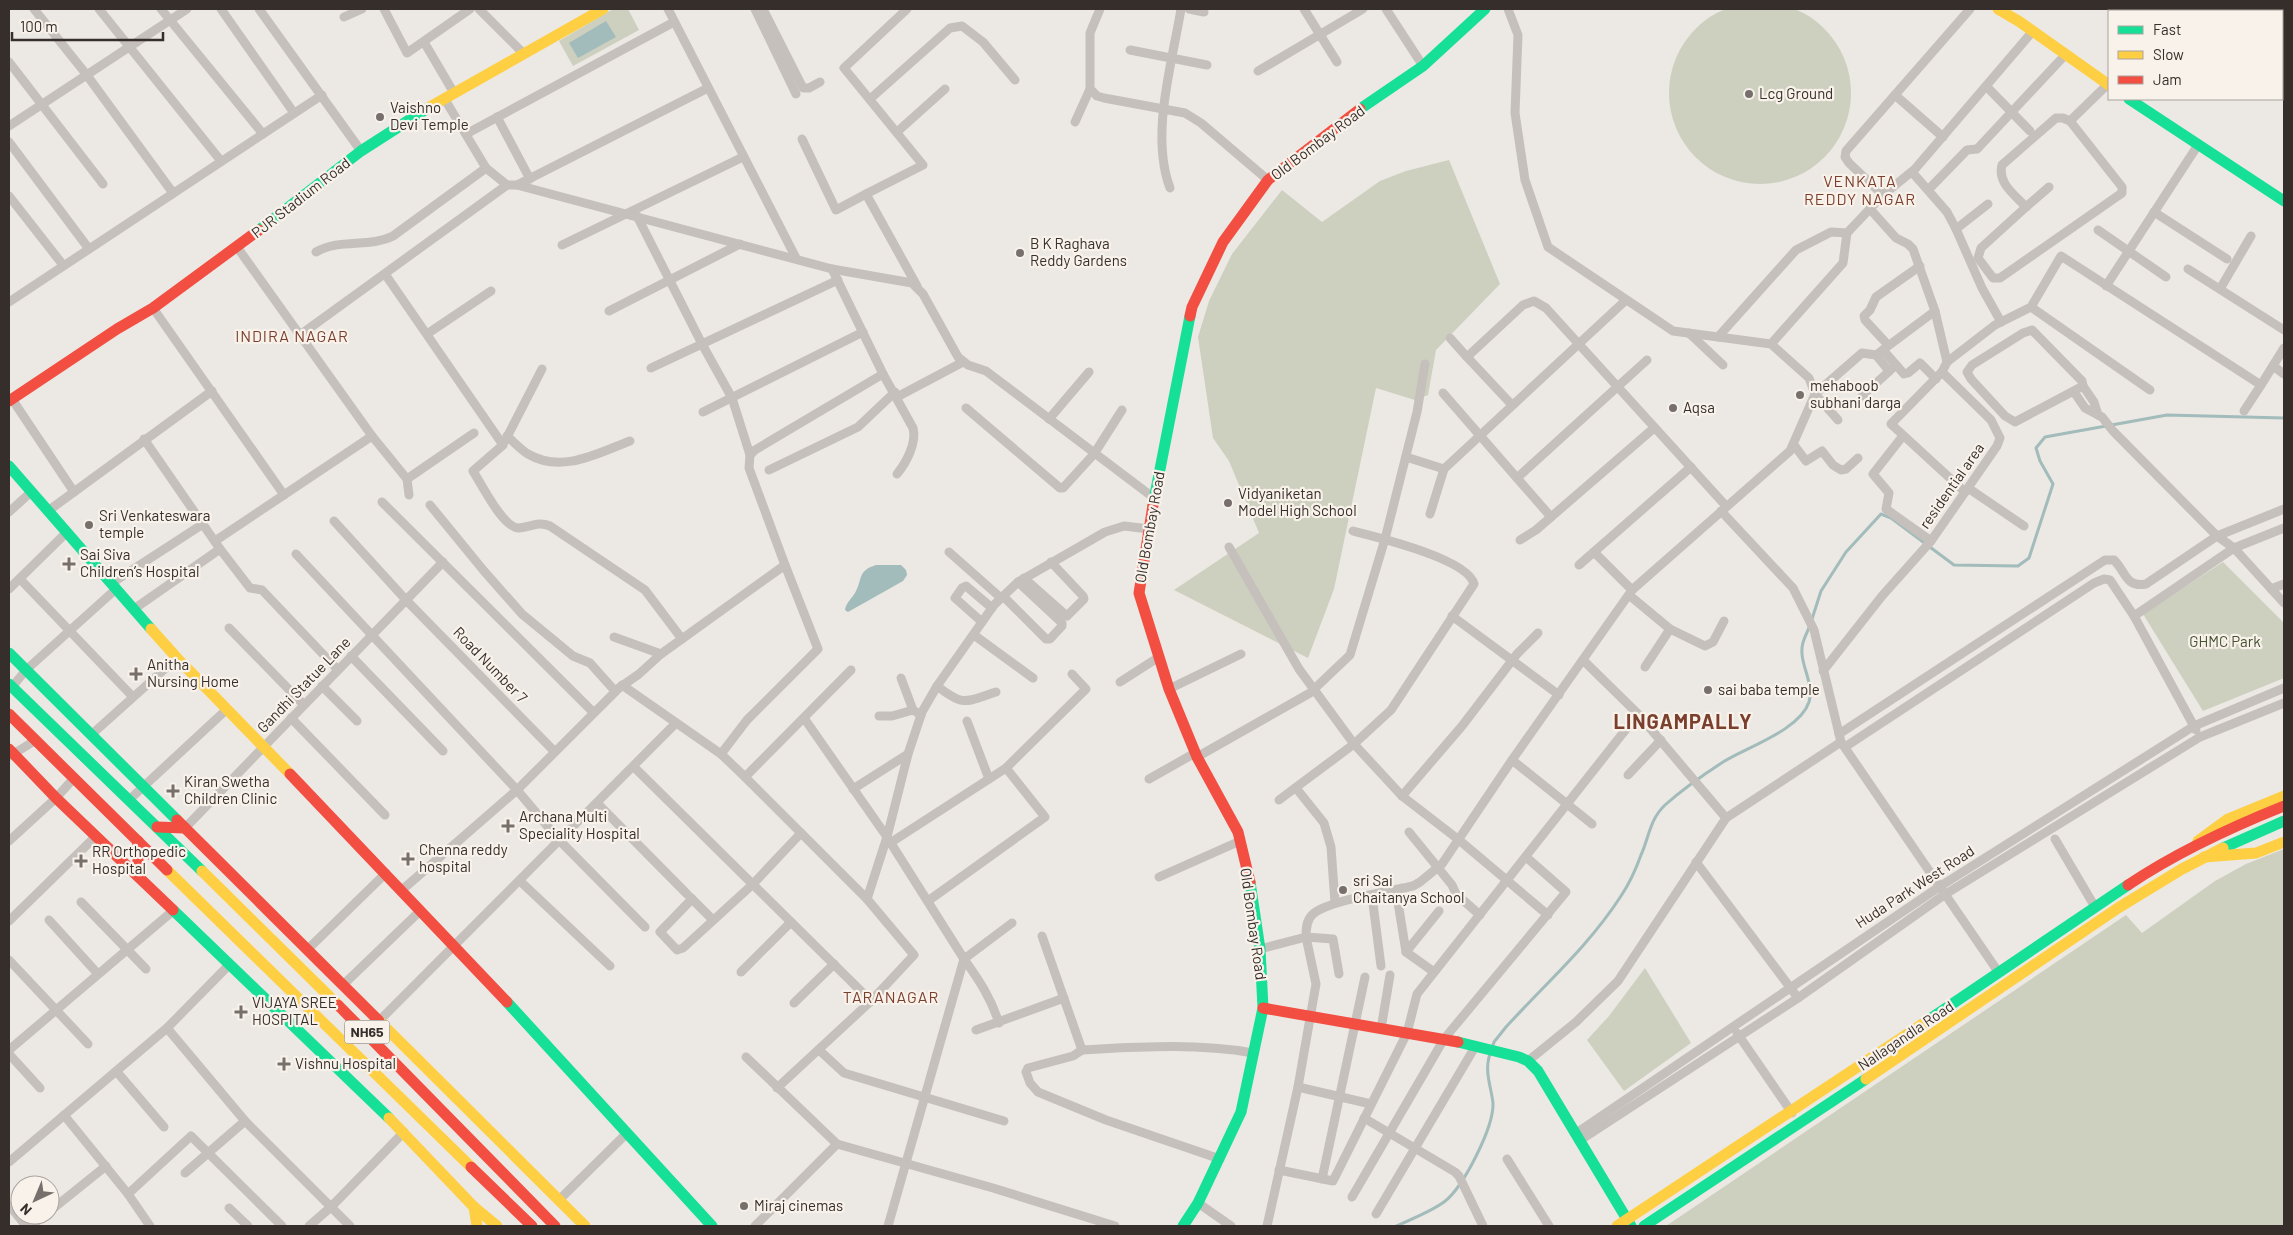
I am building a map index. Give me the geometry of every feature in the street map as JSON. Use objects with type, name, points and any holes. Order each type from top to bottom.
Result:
[{"type":"main road","name":"PJR Stadium Road","points":[[10,400],[117,329],[153,308],[237,247],[361,151],[449,96],[603,9]]},
{"type":"main road","name":"Old Bombay Road","points":[[1184,1226],[1198,1204],[1220,1160],[1241,1112],[1263,1008],[1260,949],[1250,882],[1238,832],[1196,755],[1169,688],[1139,593],[1148,529],[1192,307],[1223,242],[1268,180],[1361,109],[1423,66],[1485,9]]},
{"type":"main road","points":[[1998,9],[2108,83]]},
{"type":"main road","points":[[2130,100],[2284,202]]},
{"type":"main road","points":[[9,466],[177,658],[386,873],[712,1226]]},
{"type":"main road","points":[[9,653],[585,1226]]},
{"type":"main road","name":"NH65","points":[[10,686],[368,1034],[555,1226]]},
{"type":"main road","name":"NH65","points":[[9,714],[246,950],[532,1226]]},
{"type":"main road","points":[[10,753],[404,1132],[474,1207],[497,1226]]},
{"type":"main road","points":[[2195,845],[2220,822],[2284,796]]},
{"type":"main road","points":[[2195,845],[2284,806]]},
{"type":"main road","name":"Nallagandla Road","points":[[1644,1226],[1780,1138],[2126,903],[2203,858],[2284,821]]},
{"type":"main road","points":[[157,827],[185,828]]},
{"type":"main road","points":[[138,842],[138,876]]},
{"type":"main road","points":[[2203,858],[2256,853],[2284,842]]},
{"type":"main road","name":"Nallagandla Road","points":[[1617,1226],[1629,1223],[2095,907],[2160,864],[2195,845]]},
{"type":"main road","points":[[1263,1008],[1444,1040],[1519,1057],[1528,1061],[1538,1071],[1629,1223]]},
{"type":"main road","points":[[474,1207],[477,1226]]},
{"type":"street","points":[[34,9],[86,74],[173,193]]},
{"type":"street","points":[[99,9],[221,161]]},
{"type":"street","points":[[161,9],[263,134]]},
{"type":"street","points":[[9,126],[187,9]]},
{"type":"street","points":[[221,9],[294,113]]},
{"type":"street","points":[[259,9],[361,151]]},
{"type":"street","points":[[344,17],[362,9]]},
{"type":"street","points":[[384,9],[407,52],[470,9]]},
{"type":"street","points":[[479,9],[524,54]]},
{"type":"street","points":[[668,9],[796,258]]},
{"type":"street","points":[[755,9],[796,94]]},
{"type":"street","points":[[763,9],[803,88],[808,88],[820,82]]},
{"type":"street","points":[[802,139],[836,210],[923,165],[844,68],[907,9]]},
{"type":"street","points":[[1075,122],[1090,89],[1090,33],[1100,9]]},
{"type":"street","points":[[1170,188],[1162,160],[1164,109],[1181,9]]},
{"type":"street","points":[[1189,9],[1204,12]]},
{"type":"street","points":[[1304,9],[1337,62]]},
{"type":"street","points":[[1258,71],[1363,9]]},
{"type":"street","points":[[1386,9],[1423,66]]},
{"type":"street","points":[[1508,9],[1518,35],[1515,114],[1525,180],[1548,247],[1673,331],[1771,344],[1809,378],[1815,394],[1838,420]]},
{"type":"street","points":[[1884,195],[1849,163],[1845,157],[1846,151],[1970,9]]},
{"type":"street","points":[[466,134],[674,22]]},
{"type":"street","points":[[870,99],[950,28],[962,26],[970,30],[982,42],[1015,80]]},
{"type":"street","points":[[1771,344],[1843,263],[1848,233],[1884,195],[1912,172],[1987,87],[2033,31]]},
{"type":"street","points":[[424,42],[466,134],[486,168],[506,185]]},
{"type":"street","points":[[1130,50],[1207,65]]},
{"type":"street","points":[[1929,189],[1966,150],[1977,150],[2066,54]]},
{"type":"street","points":[[9,62],[103,184]]},
{"type":"street","points":[[2070,121],[2108,85]]},
{"type":"street","points":[[1987,87],[2030,131]]},
{"type":"street","points":[[517,185],[708,88]]},
{"type":"street","points":[[897,132],[945,89]]},
{"type":"street","points":[[1090,89],[1097,96],[1104,98],[1164,109],[1191,117],[1268,180]]},
{"type":"street","points":[[9,302],[322,95]]},
{"type":"street","points":[[1895,95],[1943,137]]},
{"type":"street","points":[[497,117],[530,179]]},
{"type":"street","points":[[2026,207],[2003,182],[2000,173],[2002,165],[2056,118],[2070,121],[2122,187],[2122,193],[2000,278],[1993,278],[1978,258],[1978,252],[2049,187]]},
{"type":"street","points":[[9,142],[89,248]]},
{"type":"street","points":[[2106,286],[2198,145]]},
{"type":"street","points":[[562,245],[744,156]]},
{"type":"street","points":[[316,252],[332,245],[382,242],[486,168]]},
{"type":"street","points":[[1912,172],[1929,189],[1947,212],[1982,288],[2001,322]]},
{"type":"street","points":[[300,335],[506,185],[517,185],[832,269],[906,282],[917,287]]},
{"type":"street","points":[[866,194],[917,287],[963,362],[986,372],[1154,498]]},
{"type":"street","points":[[9,196],[63,265]]},
{"type":"street","points":[[1956,229],[1988,204]]},
{"type":"street","points":[[1870,209],[1896,238],[1913,249],[1935,311],[1946,362]]},
{"type":"street","points":[[2154,212],[2227,259]]},
{"type":"street","points":[[637,216],[702,344],[732,398],[750,456],[749,468],[818,649],[747,720],[721,754]]},
{"type":"street","points":[[2098,230],[2166,277]]},
{"type":"street","points":[[1718,337],[1796,250],[1831,232],[1848,233]]},
{"type":"street","points":[[2220,289],[2250,236]]},
{"type":"street","points":[[609,311],[740,244]]},
{"type":"street","points":[[237,247],[372,436],[407,479],[409,495]]},
{"type":"street","points":[[2024,526],[1967,490],[1902,437],[1892,427],[1891,423],[1939,376],[1946,362],[2001,322],[2030,307],[2061,256],[2261,385]]},
{"type":"street","points":[[1920,266],[1876,297],[1864,317],[1892,368],[1905,375],[1921,364],[1939,376]]},
{"type":"street","points":[[832,269],[883,374],[896,395],[914,432],[908,457],[897,474]]},
{"type":"street","points":[[2188,269],[2284,330]]},
{"type":"street","points":[[386,274],[503,445]]},
{"type":"street","points":[[650,368],[838,280]]},
{"type":"street","points":[[426,334],[492,291]]},
{"type":"street","points":[[1430,514],[1444,469],[1626,300]]},
{"type":"street","points":[[1468,357],[1523,305],[1534,301],[1546,308],[1578,346],[1690,468],[1793,588],[1814,630],[1842,741],[1999,973]]},
{"type":"street","points":[[2030,307],[2150,390]]},
{"type":"street","points":[[153,308],[284,495]]},
{"type":"street","points":[[1267,1226],[1298,1087],[1316,984],[1306,937],[1306,926],[1311,916],[1326,906],[1396,890],[1420,882],[1437,868],[1631,592],[1790,451],[1815,394],[1862,353],[1882,350],[1935,311]]},
{"type":"street","points":[[2083,386],[2015,422],[2005,416],[1971,379],[1968,372],[1972,366],[2023,333],[2032,330],[2082,381],[2100,416],[2113,431],[2217,536],[2234,548],[2284,604]]},
{"type":"street","points":[[703,412],[863,332]]},
{"type":"street","points":[[1689,333],[1723,365]]},
{"type":"street","points":[[1450,338],[1512,405]]},
{"type":"street","points":[[2244,411],[2284,348]]},
{"type":"street","points":[[1517,478],[1647,360]]},
{"type":"street","points":[[769,470],[858,426],[896,395],[963,362]]},
{"type":"street","points":[[1149,779],[1305,696],[1350,655],[1385,539],[1417,412],[1425,364]]},
{"type":"street","points":[[2273,366],[2284,374]]},
{"type":"street","points":[[1862,396],[1892,368]]},
{"type":"street","points":[[542,369],[503,445],[473,471],[506,524],[519,528],[540,523],[550,526],[645,590],[682,639]]},
{"type":"street","points":[[1049,419],[1089,372]]},
{"type":"street","points":[[750,456],[755,450],[883,374]]},
{"type":"street","name":"residential area","points":[[1902,437],[1872,473],[1889,493],[1885,505],[1890,513],[1931,541],[1967,490],[2000,438],[1991,420],[1939,376]]},
{"type":"street","points":[[48,511],[212,391]]},
{"type":"street","points":[[2074,392],[2085,408],[2100,416]]},
{"type":"street","points":[[1443,394],[1551,517]]},
{"type":"street","points":[[10,400],[74,492]]},
{"type":"street","points":[[966,408],[1060,488],[1066,486],[1094,454],[1122,410]]},
{"type":"street","points":[[1520,540],[1551,517],[1654,428]]},
{"type":"street","points":[[407,479],[474,433]]},
{"type":"street","points":[[134,609],[284,495],[372,436]]},
{"type":"street","points":[[507,436],[529,454],[553,463],[574,461],[630,441]]},
{"type":"street","points":[[144,439],[217,545],[250,588],[262,590],[338,670]]},
{"type":"street","points":[[1794,445],[1806,461],[1822,451],[1833,465],[1841,470],[1846,469],[1858,458]]},
{"type":"street","points":[[1406,456],[1444,469]]},
{"type":"street","points":[[1579,565],[1690,468]]},
{"type":"street","points":[[9,512],[31,492]]},
{"type":"street","points":[[382,502],[593,712]]},
{"type":"street","points":[[430,505],[522,614],[573,656],[590,663],[619,688],[721,754],[867,899],[914,955],[871,1001],[777,1088]]},
{"type":"street","points":[[1528,1061],[1576,1022],[1618,981],[1726,818],[1842,741],[2105,560],[2114,560],[2132,583],[2137,585],[2146,584],[2217,536],[2284,508]]},
{"type":"street","name":"Road Number 7","points":[[334,521],[406,600],[554,750]]},
{"type":"street","points":[[10,686],[114,586],[203,524]]},
{"type":"street","points":[[867,899],[889,840],[917,712],[992,608],[1021,580],[1105,532],[1124,526],[1148,529]]},
{"type":"street","points":[[2134,616],[2234,548],[2284,528]]},
{"type":"street","points":[[1279,800],[1354,744],[1391,710],[1474,584],[1469,574],[1462,568],[1428,553],[1353,531]]},
{"type":"street","points":[[9,589],[67,532]]},
{"type":"street","points":[[1823,671],[1882,596],[1931,541]]},
{"type":"street","points":[[1229,547],[1299,669],[1315,688],[1354,744],[1402,796],[1508,880],[1548,915]]},
{"type":"street","points":[[949,552],[1046,638],[1050,639],[1062,626],[1062,623],[1021,580]]},
{"type":"street","points":[[1594,552],[1631,592],[1670,629],[1708,646],[1713,642],[1724,621]]},
{"type":"street","points":[[296,554],[517,790],[560,841],[645,927]]},
{"type":"street","name":"Gandhi Statue Lane","points":[[185,828],[443,562]]},
{"type":"street","points":[[1021,580],[1067,616],[1084,599],[1051,562]]},
{"type":"street","points":[[402,890],[517,790],[554,750],[619,688],[640,674],[661,654],[785,565]]},
{"type":"street","points":[[20,578],[134,697]]},
{"type":"street","points":[[1842,741],[2094,583],[2104,579],[2110,580],[2134,616],[2200,737]]},
{"type":"street","points":[[2272,589],[2284,584]]},
{"type":"street","points":[[982,622],[955,598],[956,595],[966,586],[992,608]]},
{"type":"street","points":[[1452,616],[1560,695]]},
{"type":"street","points":[[229,628],[304,705]]},
{"type":"street","points":[[1645,667],[1670,629]]},
{"type":"street","points":[[1402,796],[1462,726],[1526,644],[1538,633]]},
{"type":"street","points":[[974,635],[1033,678]]},
{"type":"street","points":[[614,637],[661,654]]},
{"type":"street","points":[[1169,688],[1241,654]]},
{"type":"street","points":[[351,656],[443,751]]},
{"type":"street","points":[[1120,682],[1159,657]]},
{"type":"street","points":[[92,735],[177,658]]},
{"type":"street","points":[[1583,660],[1638,714],[1726,818]]},
{"type":"street","points":[[744,777],[851,670]]},
{"type":"street","points":[[889,840],[1006,768],[1086,689],[1072,674]]},
{"type":"street","points":[[900,678],[917,712]]},
{"type":"street","points":[[322,686],[356,721]]},
{"type":"street","points":[[937,686],[955,700],[964,702],[996,692]]},
{"type":"street","name":"Huda Park West Road","points":[[1577,1137],[1789,987],[1942,891],[2194,726],[2284,688]]},
{"type":"street","name":"Huda Park West Road","points":[[1577,1137],[1798,998],[1942,891],[2200,737],[2284,703]]},
{"type":"street","points":[[129,800],[226,710]]},
{"type":"street","points":[[878,716],[917,712]]},
{"type":"street","points":[[1279,1170],[1333,1181],[1407,1033],[1416,994],[1638,714]]},
{"type":"street","points":[[291,718],[385,815]]},
{"type":"street","points":[[804,718],[889,840],[984,988],[999,1023]]},
{"type":"street","points":[[967,721],[989,779]]},
{"type":"street","points":[[379,1021],[598,804],[675,724]]},
{"type":"street","points":[[10,753],[36,740]]},
{"type":"street","points":[[1628,775],[1661,740]]},
{"type":"street","points":[[854,789],[908,754]]},
{"type":"street","points":[[1512,760],[1592,824]]},
{"type":"street","points":[[634,767],[871,1001]]},
{"type":"street","points":[[928,901],[1045,817],[1006,768]]},
{"type":"street","points":[[9,841],[56,798],[74,778]]},
{"type":"street","points":[[1296,788],[1324,822],[1331,847],[1335,904]]},
{"type":"street","points":[[598,804],[713,920]]},
{"type":"street","points":[[1409,832],[1456,894],[1480,915]]},
{"type":"street","points":[[690,897],[661,930],[661,934],[679,950],[684,948],[753,884],[801,833]]},
{"type":"street","points":[[9,920],[96,836]]},
{"type":"street","points":[[2055,839],[2095,907]]},
{"type":"street","points":[[1159,877],[1240,841]]},
{"type":"street","points":[[1352,1197],[1444,1040],[1566,891],[1526,857]]},
{"type":"street","points":[[1696,862],[1798,998]]},
{"type":"street","points":[[307,950],[386,873]]},
{"type":"street","points":[[520,881],[610,966]]},
{"type":"street","points":[[1396,890],[1406,952],[1434,972]]},
{"type":"street","points":[[1372,896],[1381,966]]},
{"type":"street","points":[[81,902],[146,969]]},
{"type":"street","points":[[9,1050],[174,910]]},
{"type":"street","points":[[343,985],[420,911]]},
{"type":"street","points":[[1406,952],[1439,911]]},
{"type":"street","points":[[49,920],[98,974]]},
{"type":"street","points":[[741,972],[791,922]]},
{"type":"street","points":[[888,1226],[964,959],[1012,923]]},
{"type":"street","points":[[1042,936],[1082,1050]]},
{"type":"street","points":[[1260,949],[1306,937],[1333,939],[1339,974]]},
{"type":"street","points":[[9,960],[88,1044]]},
{"type":"street","points":[[794,1003],[834,964]]},
{"type":"street","points":[[9,1162],[167,1028],[229,965]]},
{"type":"street","points":[[1381,1028],[1390,975]]},
{"type":"street","points":[[1322,1179],[1365,977]]},
{"type":"street","points":[[976,1030],[1064,998]]},
{"type":"street","points":[[1732,1026],[1792,1113]]},
{"type":"street","points":[[167,1028],[245,1121],[349,1226]]},
{"type":"street","points":[[1220,1160],[1106,1120],[1038,1092],[1030,1083],[1026,1072],[1028,1068],[1073,1056],[1082,1050],[1142,1046],[1227,1048],[1254,1053]]},
{"type":"street","points":[[1376,1214],[1478,1048]]},
{"type":"street","points":[[819,1050],[844,1073],[1004,1121]]},
{"type":"street","points":[[9,1054],[40,1088]]},
{"type":"street","points":[[746,1057],[837,1144],[1115,1226]]},
{"type":"street","points":[[117,1072],[164,1127]]},
{"type":"street","points":[[1298,1087],[1371,1104]]},
{"type":"street","points":[[64,1115],[128,1194],[146,1225]]},
{"type":"street","points":[[1364,1118],[1455,1172],[1459,1176],[1483,1226]]},
{"type":"street","points":[[185,1173],[245,1121]]},
{"type":"street","points":[[308,1226],[330,1207],[404,1132]]},
{"type":"street","points":[[559,1200],[627,1132]]},
{"type":"street","points":[[128,1194],[191,1136],[282,1226]]},
{"type":"street","points":[[755,1226],[837,1144]]},
{"type":"street","points":[[1507,1159],[1549,1226]]},
{"type":"street","points":[[60,1203],[106,1166]]},
{"type":"street","points":[[1198,1204],[1231,1226]]},
{"type":"street","points":[[9,1205],[26,1226]]},
{"type":"street","points":[[229,1208],[248,1226]]},
{"type":"green space","points":[[1769,2],[1795,9],[1811,17],[1825,28],[1836,42],[1844,58],[1850,75],[1850,111],[1844,128],[1836,144],[1825,158],[1811,169],[1778,183],[1751,184],[1725,177],[1709,169],[1689,151],[1676,128],[1670,111],[1669,84],[1676,58],[1684,42],[1702,22],[1725,9],[1742,3]]},
{"type":"green space","points":[[613,9],[628,9],[639,30],[573,66],[559,41]]},
{"type":"green space","points":[[1449,160],[1500,284],[1436,350],[1428,395],[1415,400],[1376,388],[1334,589],[1308,658],[1174,590],[1259,533],[1229,461],[1213,438],[1198,337],[1209,301],[1232,254],[1282,190],[1322,222],[1380,181],[1406,171]]},
{"type":"green space","name":"GHMC Park","points":[[2223,562],[2284,623],[2284,678],[2203,711],[2143,614]]},
{"type":"green space","points":[[2284,849],[2284,1226],[1666,1226],[2126,915],[2142,933],[2215,881],[2246,864]]},
{"type":"green space","points":[[1645,968],[1691,1043],[1624,1091],[1587,1040],[1609,1016]]},
{"type":"water","points":[[606,21],[616,37],[578,58],[569,43]]},
{"type":"water","points":[[876,565],[901,565],[906,570],[907,575],[903,581],[848,612],[845,610],[846,605],[855,593],[861,576],[870,567]]},
{"type":"waterway","points":[[1812,619],[1821,591],[1846,552],[1881,514],[1891,518],[1954,565],[2018,566],[2029,558],[2053,484],[2040,461],[2036,448],[2045,437],[2167,415],[2284,418]]},
{"type":"waterway","points":[[1492,1048],[1494,1042],[1506,1027],[1595,932],[1621,896],[1630,881],[1653,822],[1660,810],[1693,782],[1733,756],[1772,737],[1795,721],[1804,712],[1809,702],[1810,690],[1803,660],[1802,646],[1810,625]]},
{"type":"waterway","points":[[1396,1226],[1444,1202],[1452,1195],[1468,1171],[1483,1141],[1492,1114],[1493,1103],[1488,1072],[1490,1054]]},
{"type":"railway","points":[[2219,9],[2223,10]]},
{"type":"traffic: fast","points":[[1360,109],[1423,66],[1485,9]]},
{"type":"traffic: fast","points":[[2131,100],[2284,201]]},
{"type":"traffic: fast","points":[[259,230],[361,151],[428,108]]},
{"type":"traffic: fast","points":[[1153,505],[1190,316]]},
{"type":"traffic: fast","points":[[9,466],[151,629]]},
{"type":"traffic: fast","points":[[9,653],[177,820]]},
{"type":"traffic: fast","points":[[9,684],[202,871]]},
{"type":"traffic: fast","points":[[2223,848],[2284,821]]},
{"type":"traffic: fast","points":[[1183,1226],[1198,1203],[1241,1112],[1263,1008],[1260,949],[1250,882]]},
{"type":"traffic: fast","points":[[1924,1023],[2128,885]]},
{"type":"traffic: fast","points":[[173,910],[389,1118]]},
{"type":"traffic: fast","points":[[507,1002],[712,1226]]},
{"type":"traffic: fast","points":[[1458,1042],[1519,1057],[1528,1061],[1538,1071],[1631,1226]]},
{"type":"traffic: fast","points":[[1644,1226],[1866,1079]]},
{"type":"traffic: slow","points":[[428,108],[603,9]]},
{"type":"traffic: slow","points":[[1998,9],[2020,22],[2108,84]]},
{"type":"traffic: slow","points":[[151,629],[290,774]]},
{"type":"traffic: slow","points":[[2198,841],[2228,819],[2284,796]]},
{"type":"traffic: slow","points":[[2204,857],[2256,853],[2284,842]]},
{"type":"traffic: slow","points":[[1866,1079],[2118,908],[2182,869],[2223,848]]},
{"type":"traffic: slow","points":[[167,870],[471,1167]]},
{"type":"traffic: slow","points":[[202,871],[338,1005]]},
{"type":"traffic: slow","points":[[379,1021],[585,1226]]},
{"type":"traffic: slow","points":[[1617,1226],[1924,1023]]},
{"type":"traffic: slow","points":[[389,1118],[474,1207],[497,1226]]},
{"type":"traffic: slow","points":[[474,1207],[477,1226]]},
{"type":"traffic: jam","points":[[1190,316],[1192,307],[1223,242],[1268,180],[1360,109]]},
{"type":"traffic: jam","points":[[9,401],[117,329],[153,308],[259,230]]},
{"type":"traffic: jam","points":[[1153,505],[1139,593],[1169,689],[1197,757],[1238,832],[1250,882]]},
{"type":"traffic: jam","points":[[9,714],[167,870]]},
{"type":"traffic: jam","points":[[9,749],[56,798],[173,910]]},
{"type":"traffic: jam","points":[[290,774],[507,1002]]},
{"type":"traffic: jam","points":[[2128,885],[2204,841],[2284,806]]},
{"type":"traffic: jam","points":[[177,820],[379,1021]]},
{"type":"traffic: jam","points":[[157,827],[185,828]]},
{"type":"traffic: jam","points":[[138,841],[138,876]]},
{"type":"traffic: jam","points":[[338,1005],[555,1226]]},
{"type":"traffic: jam","points":[[1263,1008],[1458,1042]]},
{"type":"traffic: jam","points":[[471,1167],[532,1226]]},
{"type":"place","name":"Lcg Ground","points":[[1749,94]]},
{"type":"place","name":"Vaishno Devi Temple","points":[[380,117]]},
{"type":"place","name":"B K Raghava Reddy Gardens","points":[[1020,253]]},
{"type":"place","name":"mehaboob subhani darga","points":[[1800,395]]},
{"type":"place","name":"Aqsa","points":[[1673,408]]},
{"type":"place","name":"Vidyaniketan Model High School","points":[[1228,503]]},
{"type":"place","name":"Sri Venkateswara temple","points":[[89,525]]},
{"type":"place","name":"Sai Siva Children’s Hospital","points":[[69,564]]},
{"type":"place","name":"Anitha Nursing Home","points":[[136,674]]},
{"type":"place","name":"sai baba temple","points":[[1708,690]]},
{"type":"place","name":"Kiran Swetha Children Clinic","points":[[173,791]]},
{"type":"place","name":"Archana Multi Speciality Hospital","points":[[508,826]]},
{"type":"place","name":"Chenna reddy hospital","points":[[408,859]]},
{"type":"place","name":"RR Orthopedic Hospital","points":[[81,861]]},
{"type":"place","name":"sri Sai Chaitanya School","points":[[1343,890]]},
{"type":"place","name":"VIJAYA SREE HOSPITAL","points":[[241,1012]]},
{"type":"place","name":"Vishnu Hospital","points":[[284,1064]]},
{"type":"place","name":"Miraj cinemas","points":[[744,1206]]},
{"type":"district","name":"VENKATA REDDY NAGAR","points":[[1860,190]]},
{"type":"district","name":"INDIRA NAGAR","points":[[292,336]]},
{"type":"district","name":"LINGAMPALLY","points":[[1683,722]]},
{"type":"district","name":"TARANAGAR","points":[[891,997]]}]
